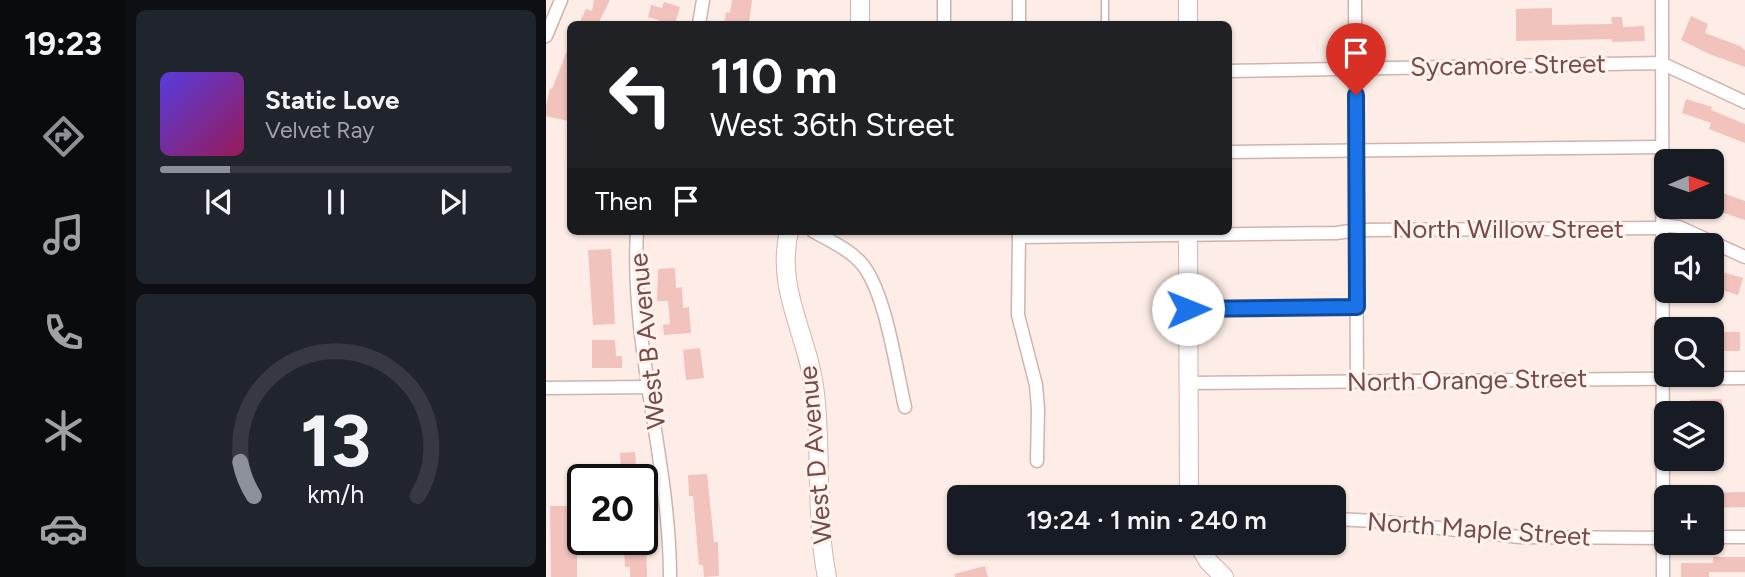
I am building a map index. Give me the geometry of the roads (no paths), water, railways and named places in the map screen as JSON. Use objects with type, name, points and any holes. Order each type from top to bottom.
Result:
[{"type":"street","points":[[546,36],[561,0]]},
{"type":"street","points":[[700,21],[704,0]]},
{"type":"street","points":[[860,0],[860,21]]},
{"type":"street","points":[[944,0],[944,21]]},
{"type":"street","points":[[1019,0],[1019,21]]},
{"type":"street","points":[[1188,0],[1188,21]]},
{"type":"street","points":[[1355,0],[1357,381]]},
{"type":"street","points":[[1662,0],[1662,317]]},
{"type":"street","points":[[1661,63],[1745,102]]},
{"type":"street","name":"Sycamore Street","points":[[1232,71],[1661,63]]},
{"type":"street","points":[[1232,152],[1661,147]]},
{"type":"street","name":"North Willow Street","points":[[1232,232],[1679,227],[1745,257]]},
{"type":"street","name":"West B Avenue","points":[[638,235],[636,284],[666,501],[670,577]]},
{"type":"street","name":"West D Avenue","points":[[789,235],[785,275],[815,394],[823,549],[827,577]]},
{"type":"street","points":[[820,235],[853,255],[870,276],[883,310],[905,407]]},
{"type":"street","points":[[1019,235],[1018,315],[1036,385],[1037,461]]},
{"type":"street","points":[[1188,235],[1189,485]]},
{"type":"street","name":"North Orange Street","points":[[1188,383],[1654,378]]},
{"type":"street","name":"North Orange Street","points":[[1724,378],[1745,378]]},
{"type":"street","points":[[546,388],[649,387]]},
{"type":"street","points":[[1662,387],[1663,485]]},
{"type":"street","name":"North Maple Street","points":[[1346,520],[1520,537],[1654,538]]},
{"type":"street","points":[[1724,537],[1745,537]]},
{"type":"street","points":[[1210,555],[1224,577]]},
{"type":"street","points":[[1663,577],[1664,555]]},
{"type":"lane","points":[[1105,0],[1105,21]]},
{"type":"lane","points":[[1188,309],[1357,307]]}]
